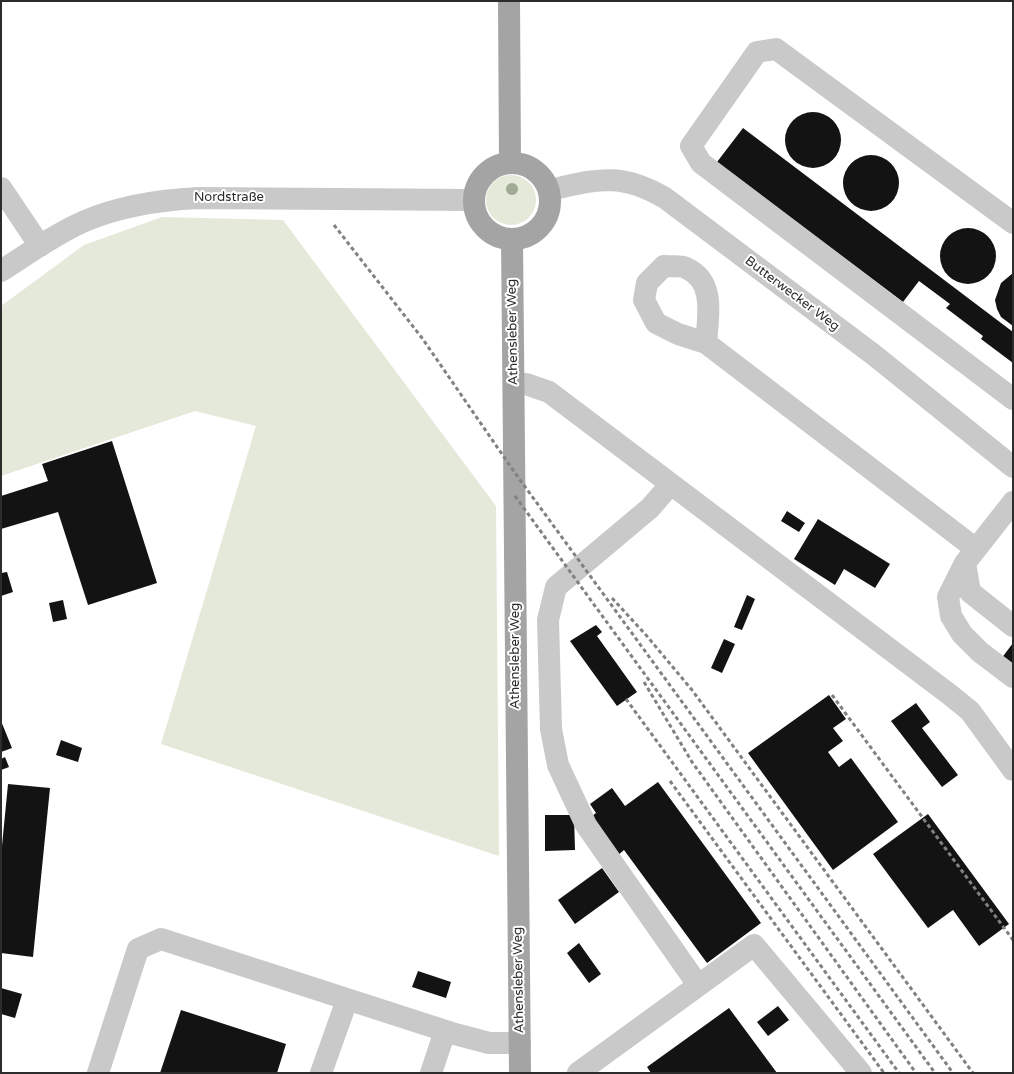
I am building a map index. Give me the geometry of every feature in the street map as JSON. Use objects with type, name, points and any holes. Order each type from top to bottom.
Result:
[{"type":"main road","points":[[509,1],[510,162]]},
{"type":"main road","points":[[510,162],[527,165],[543,179],[549,190],[550,208],[543,223],[531,235],[512,240],[496,236],[488,231],[476,216],[473,200],[475,190],[482,176],[494,166],[510,162]]},
{"type":"main road","name":"Athensleber Weg","points":[[512,240],[520,1073]]},
{"type":"street","points":[[1013,223],[776,49],[757,52],[691,146],[701,163],[1013,400]]},
{"type":"street","name":"Butterwecker Weg","points":[[549,190],[586,181],[603,179],[631,182],[653,191],[678,207],[874,355],[1013,467]]},
{"type":"street","points":[[1,188],[40,246]]},
{"type":"street","name":"Nordstraße","points":[[1,271],[40,246],[85,221],[132,207],[166,200],[198,198],[473,200]]},
{"type":"street","points":[[706,343],[971,556]]},
{"type":"street","points":[[514,384],[526,384],[549,392],[970,712],[1013,770]]},
{"type":"street","points":[[670,485],[650,508],[556,587],[548,620],[551,729],[558,766],[586,825],[698,986]]},
{"type":"street","points":[[1013,502],[971,556],[948,597],[951,616],[962,634],[975,648],[1013,677]]},
{"type":"street","points":[[971,556],[970,592],[1013,626]]},
{"type":"street","points":[[98,1073],[138,949],[161,939],[445,1031],[489,1043],[520,1043]]},
{"type":"street","points":[[578,1073],[754,945],[861,1073]]},
{"type":"street","points":[[322,1073],[348,1000]]},
{"type":"street","points":[[431,1073],[445,1031]]},
{"type":"shaded area","points":[[506,175],[516,175],[529,182],[536,195],[536,205],[529,218],[516,225],[506,225],[497,221],[490,214],[486,205],[486,195],[490,186],[497,179]]},
{"type":"shaded area","points":[[162,217],[283,220],[496,506],[499,856],[161,744],[256,426],[195,411],[1,476],[1,306],[84,245]]},
{"type":"building","points":[[807,112],[819,112],[829,116],[837,124],[841,134],[841,146],[837,156],[829,164],[819,168],[807,168],[797,164],[789,156],[785,146],[785,134],[789,124],[797,116]]},
{"type":"building","points":[[743,128],[1013,332],[1013,363],[981,339],[983,336],[946,308],[950,304],[919,281],[903,302],[717,162]]},
{"type":"building","points":[[865,155],[877,155],[887,159],[895,167],[899,177],[899,189],[895,199],[887,207],[877,211],[865,211],[855,207],[847,199],[843,189],[843,177],[847,167],[855,159]]},
{"type":"building","points":[[962,228],[974,228],[984,232],[992,240],[996,250],[996,262],[992,272],[984,280],[974,284],[962,284],[952,280],[944,272],[940,262],[940,250],[944,240],[952,232]]},
{"type":"building","points":[[1013,273],[1013,326],[1001,317],[995,300],[1001,283]]},
{"type":"building","points":[[112,441],[157,583],[88,605],[58,512],[1,529],[1,496],[48,481],[42,464]]},
{"type":"building","points":[[787,511],[805,523],[799,532],[781,521]]},
{"type":"building","points":[[818,519],[890,564],[875,588],[844,569],[835,585],[794,559]]},
{"type":"building","points":[[7,572],[13,592],[1,596],[1,573]]},
{"type":"building","points":[[747,595],[755,599],[742,630],[734,627]]},
{"type":"building","points":[[63,600],[67,619],[53,622],[49,603]]},
{"type":"building","points":[[596,625],[602,632],[597,636],[637,692],[617,706],[570,641]]},
{"type":"building","points":[[724,639],[735,644],[722,673],[711,668]]},
{"type":"building","points":[[1013,643],[1013,675],[998,663]]},
{"type":"building","points":[[829,695],[846,719],[833,728],[843,741],[828,752],[839,767],[851,758],[898,822],[833,870],[748,753]]},
{"type":"building","points":[[916,703],[930,722],[922,728],[958,775],[942,787],[891,721]]},
{"type":"building","points":[[1,721],[12,748],[1,752]]},
{"type":"building","points":[[61,740],[82,748],[78,762],[56,755]]},
{"type":"building","points":[[5,757],[9,767],[1,770],[1,759]]},
{"type":"building","points":[[658,782],[761,923],[707,963],[624,850],[616,857],[588,819],[596,813],[590,804],[612,788],[625,806]]},
{"type":"building","points":[[8,784],[50,788],[33,957],[1,953],[1,856]]},
{"type":"building","points":[[928,814],[1009,924],[979,946],[953,910],[928,928],[873,854]]},
{"type":"building","points":[[545,815],[574,815],[575,850],[545,851]]},
{"type":"building","points":[[602,868],[619,892],[575,924],[558,900]]},
{"type":"building","points":[[579,943],[601,974],[589,983],[567,953]]},
{"type":"building","points":[[418,971],[451,982],[446,998],[412,987]]},
{"type":"building","points":[[1,988],[22,994],[15,1018],[1,1014]]},
{"type":"building","points":[[778,1006],[789,1020],[768,1036],[757,1022]]},
{"type":"building","points":[[729,1008],[777,1073],[651,1073],[647,1067]]},
{"type":"building","points":[[181,1010],[286,1044],[277,1073],[160,1073]]},
{"type":"railway","points":[[334,225],[422,338],[515,473],[953,1073]]},
{"type":"railway","points":[[515,496],[935,1073]]},
{"type":"railway","points":[[612,598],[646,635],[692,690],[973,1073]]},
{"type":"railway","points":[[644,682],[692,762],[916,1073]]},
{"type":"railway","points":[[832,695],[1013,940]]},
{"type":"railway","points":[[626,699],[899,1073]]},
{"type":"railway","points":[[670,781],[884,1073]]}]
